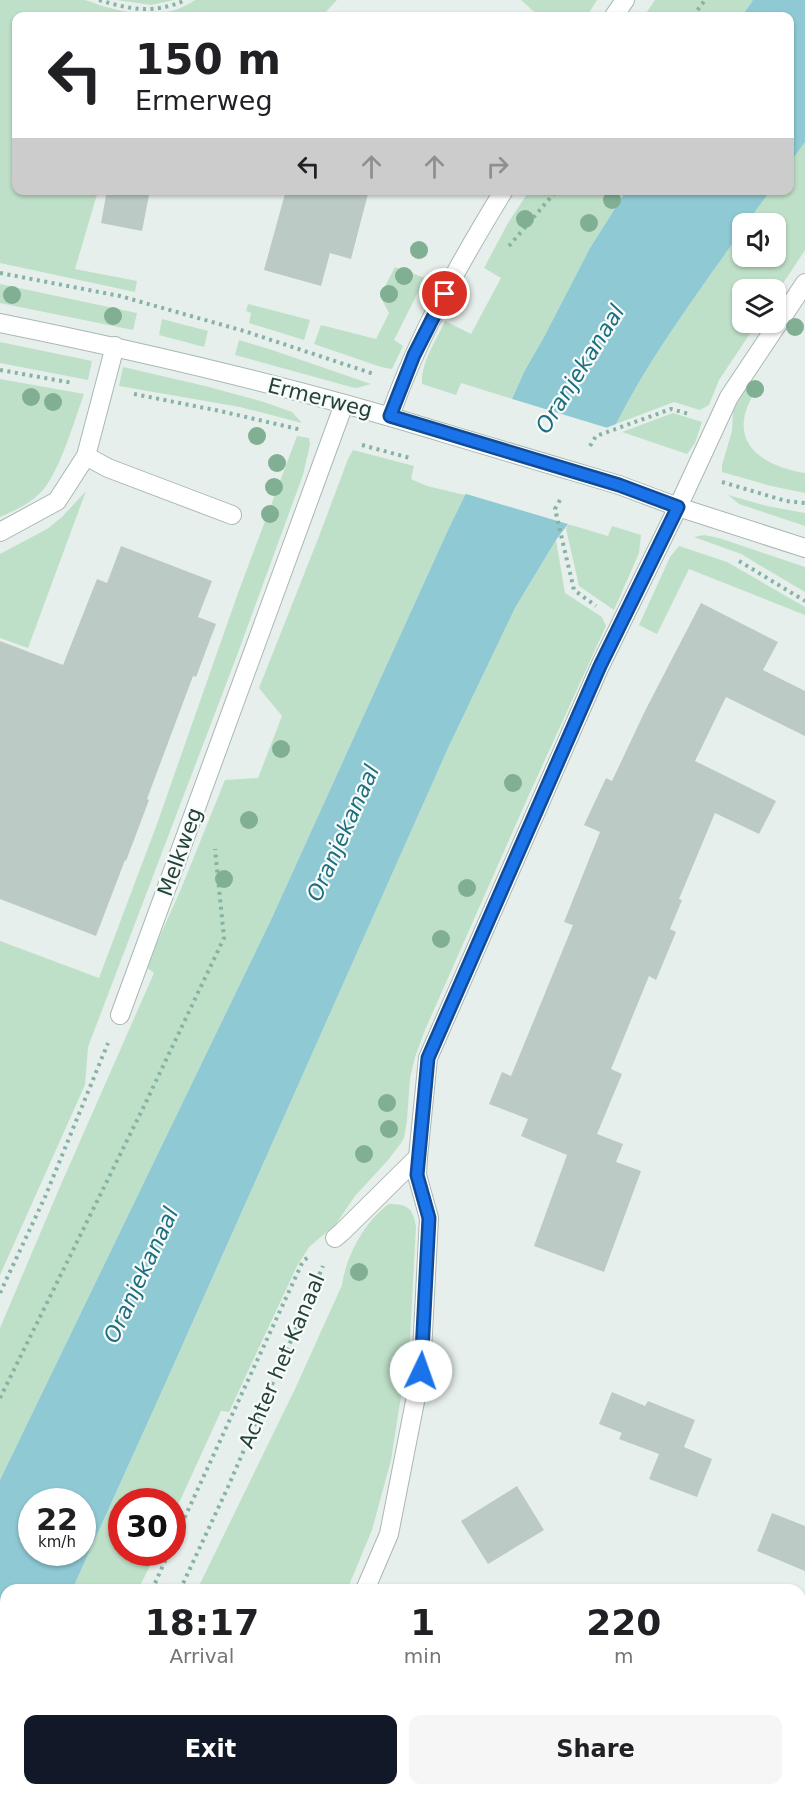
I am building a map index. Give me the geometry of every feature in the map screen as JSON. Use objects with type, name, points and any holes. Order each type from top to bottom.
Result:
[{"type":"street","points":[[390,416],[414,355],[466,251],[501,195]]},
{"type":"street","points":[[367,1584],[389,1534],[421,1371],[429,1218],[417,1175],[428,1058],[600,666],[729,397],[805,283]]},
{"type":"street","name":"Ermerweg","points":[[0,323],[115,346],[390,416],[619,485],[678,507],[805,548]]},
{"type":"street","points":[[0,532],[57,501],[86,456],[115,346]]},
{"type":"street","name":"Melkweg","points":[[120,1015],[344,404]]},
{"type":"street","points":[[86,456],[108,468],[232,515]]},
{"type":"street","points":[[335,1238],[418,1157]]},
{"type":"path","points":[[99,0],[119,6],[156,9],[167,8],[186,0]]},
{"type":"path","name":"Ermerweg","points":[[0,273],[120,296],[244,331],[401,384]]},
{"type":"path","points":[[0,370],[220,411],[332,438]]},
{"type":"path","points":[[596,436],[671,409]]},
{"type":"path","points":[[376,449],[410,459]]},
{"type":"path","points":[[555,509],[574,590]]},
{"type":"path","points":[[0,1398],[224,938],[215,846]]},
{"type":"path","points":[[0,1293],[45,1197],[120,1015]]},
{"type":"path","points":[[186,1515],[303,1261],[335,1238]]},
{"type":"path","name":"Achter het Kanaal","points":[[183,1584],[228,1487],[335,1238]]},
{"type":"path","points":[[155,1584],[163,1566]]},
{"type":"green space","points":[[0,0],[84,0],[132,12],[12,12],[12,195],[97,195],[75,269],[137,281],[135,292],[0,263]]},
{"type":"green space","points":[[117,0],[174,0],[151,5]]},
{"type":"green space","points":[[195,0],[337,0],[326,12],[167,12]]},
{"type":"green space","points":[[521,0],[597,0],[590,12],[534,12]]},
{"type":"green space","points":[[655,0],[753,0],[745,12],[647,12]]},
{"type":"green space","points":[[805,142],[805,250],[786,279],[732,279],[732,333],[750,333],[719,380],[709,405],[700,410],[674,402],[616,424],[644,373],[732,244],[732,267],[786,267],[786,213],[754,213],[767,195],[794,195],[794,157]]},
{"type":"green space","points":[[526,195],[623,195],[590,248],[512,399],[461,383],[456,395],[422,384],[426,359],[445,321],[471,334],[501,278],[484,268],[508,223]]},
{"type":"green space","points":[[395,267],[425,278],[394,340],[403,346],[392,369],[314,344],[321,325],[376,339],[389,313],[380,296]]},
{"type":"green space","points":[[0,284],[137,313],[133,330],[0,303]]},
{"type":"green space","points":[[248,304],[310,320],[304,340],[249,323],[251,313],[246,311]]},
{"type":"green space","points":[[162,319],[208,331],[204,347],[159,335]]},
{"type":"green space","points":[[239,340],[371,384],[351,387],[235,355]]},
{"type":"green space","points":[[0,342],[92,361],[88,380],[0,363]]},
{"type":"green space","points":[[123,367],[264,402],[292,412],[302,423],[240,407],[119,386]]},
{"type":"green space","points":[[0,379],[84,394],[65,447],[47,485],[31,501],[0,517]]},
{"type":"green space","points":[[745,389],[752,397],[745,413],[746,439],[753,450],[775,465],[805,473],[805,493],[722,472],[732,431],[733,411]]},
{"type":"green space","points":[[673,413],[702,422],[695,443],[687,454],[622,432]]},
{"type":"green space","points":[[297,436],[309,438],[310,445],[303,475],[88,1047],[85,1085],[0,1275],[0,941],[99,978]]},
{"type":"green space","points":[[353,450],[414,466],[411,479],[427,486],[465,495],[270,922],[0,1480],[0,1328],[154,973],[146,967],[181,889],[225,780],[258,778],[282,716],[259,688]]},
{"type":"green space","points":[[86,491],[28,648],[0,638],[0,554],[47,529],[62,517]]},
{"type":"green space","points":[[728,495],[767,506],[805,513],[805,526],[739,504]]},
{"type":"green space","points":[[568,524],[608,536],[612,526],[641,535],[639,553],[614,610],[579,586],[566,529]]},
{"type":"green space","points":[[704,535],[805,567],[805,592],[741,554],[694,537]]},
{"type":"green space","points":[[556,540],[565,593],[602,617],[606,626],[425,1030],[410,1078],[404,1138],[389,1159],[355,1196],[336,1224],[309,1247],[297,1266],[229,1412],[221,1411],[186,1488],[118,1488],[166,1382],[449,746],[515,608]]},
{"type":"green space","points":[[679,546],[727,562],[805,607],[805,615],[689,569],[657,634],[639,625],[670,557]]},
{"type":"green space","points":[[389,1204],[405,1206],[411,1211],[416,1227],[410,1339],[391,1460],[372,1530],[350,1584],[200,1584],[295,1389],[342,1285],[352,1251],[365,1229]]},
{"type":"green space","points":[[108,1510],[108,1566],[150,1566],[141,1584],[75,1584],[83,1566],[96,1566],[96,1537]]},
{"type":"water","points":[[753,0],[805,0],[805,142],[794,157],[794,12],[745,12]]},
{"type":"water","name":"Oranjekanaal","points":[[623,195],[767,195],[754,213],[732,213],[732,244],[644,373],[616,424],[606,428],[568,524],[515,608],[449,746],[118,1488],[108,1488],[108,1510],[96,1537],[96,1488],[18,1488],[18,1566],[83,1566],[75,1584],[0,1584],[0,1480],[270,922],[448,530],[524,372],[590,248]]},
{"type":"pier","points":[[509,398],[611,429],[571,525],[463,493]]},
{"type":"building","points":[[106,195],[149,195],[142,231],[101,223]]},
{"type":"building","points":[[285,195],[368,195],[351,259],[330,253],[321,286],[264,270]]},
{"type":"building","points":[[121,546],[212,581],[198,617],[216,624],[196,677],[193,676],[147,799],[149,800],[96,936],[0,899],[0,641],[63,665],[97,579],[107,583]]},
{"type":"building","points":[[701,603],[778,642],[763,670],[805,691],[805,736],[726,697],[695,761],[776,801],[759,834],[715,813],[679,899],[682,900],[670,929],[676,932],[656,980],[649,976],[611,1069],[622,1074],[597,1134],[623,1144],[616,1162],[641,1171],[604,1272],[534,1246],[567,1155],[521,1136],[528,1119],[489,1104],[502,1072],[511,1076],[573,925],[564,922],[600,832],[584,825],[606,778],[612,781]]},
{"type":"building","points":[[612,1392],[645,1406],[648,1401],[695,1420],[684,1447],[712,1459],[697,1497],[649,1479],[659,1454],[619,1439],[622,1433],[599,1424]]},
{"type":"building","points":[[517,1486],[544,1530],[488,1564],[461,1521]]},
{"type":"building","points":[[772,1513],[805,1526],[805,1571],[757,1551]]},
{"type":"route","points":[[421,1371],[429,1218],[417,1175],[428,1058],[600,666],[678,507],[619,485],[390,416],[414,355],[445,294]]}]
